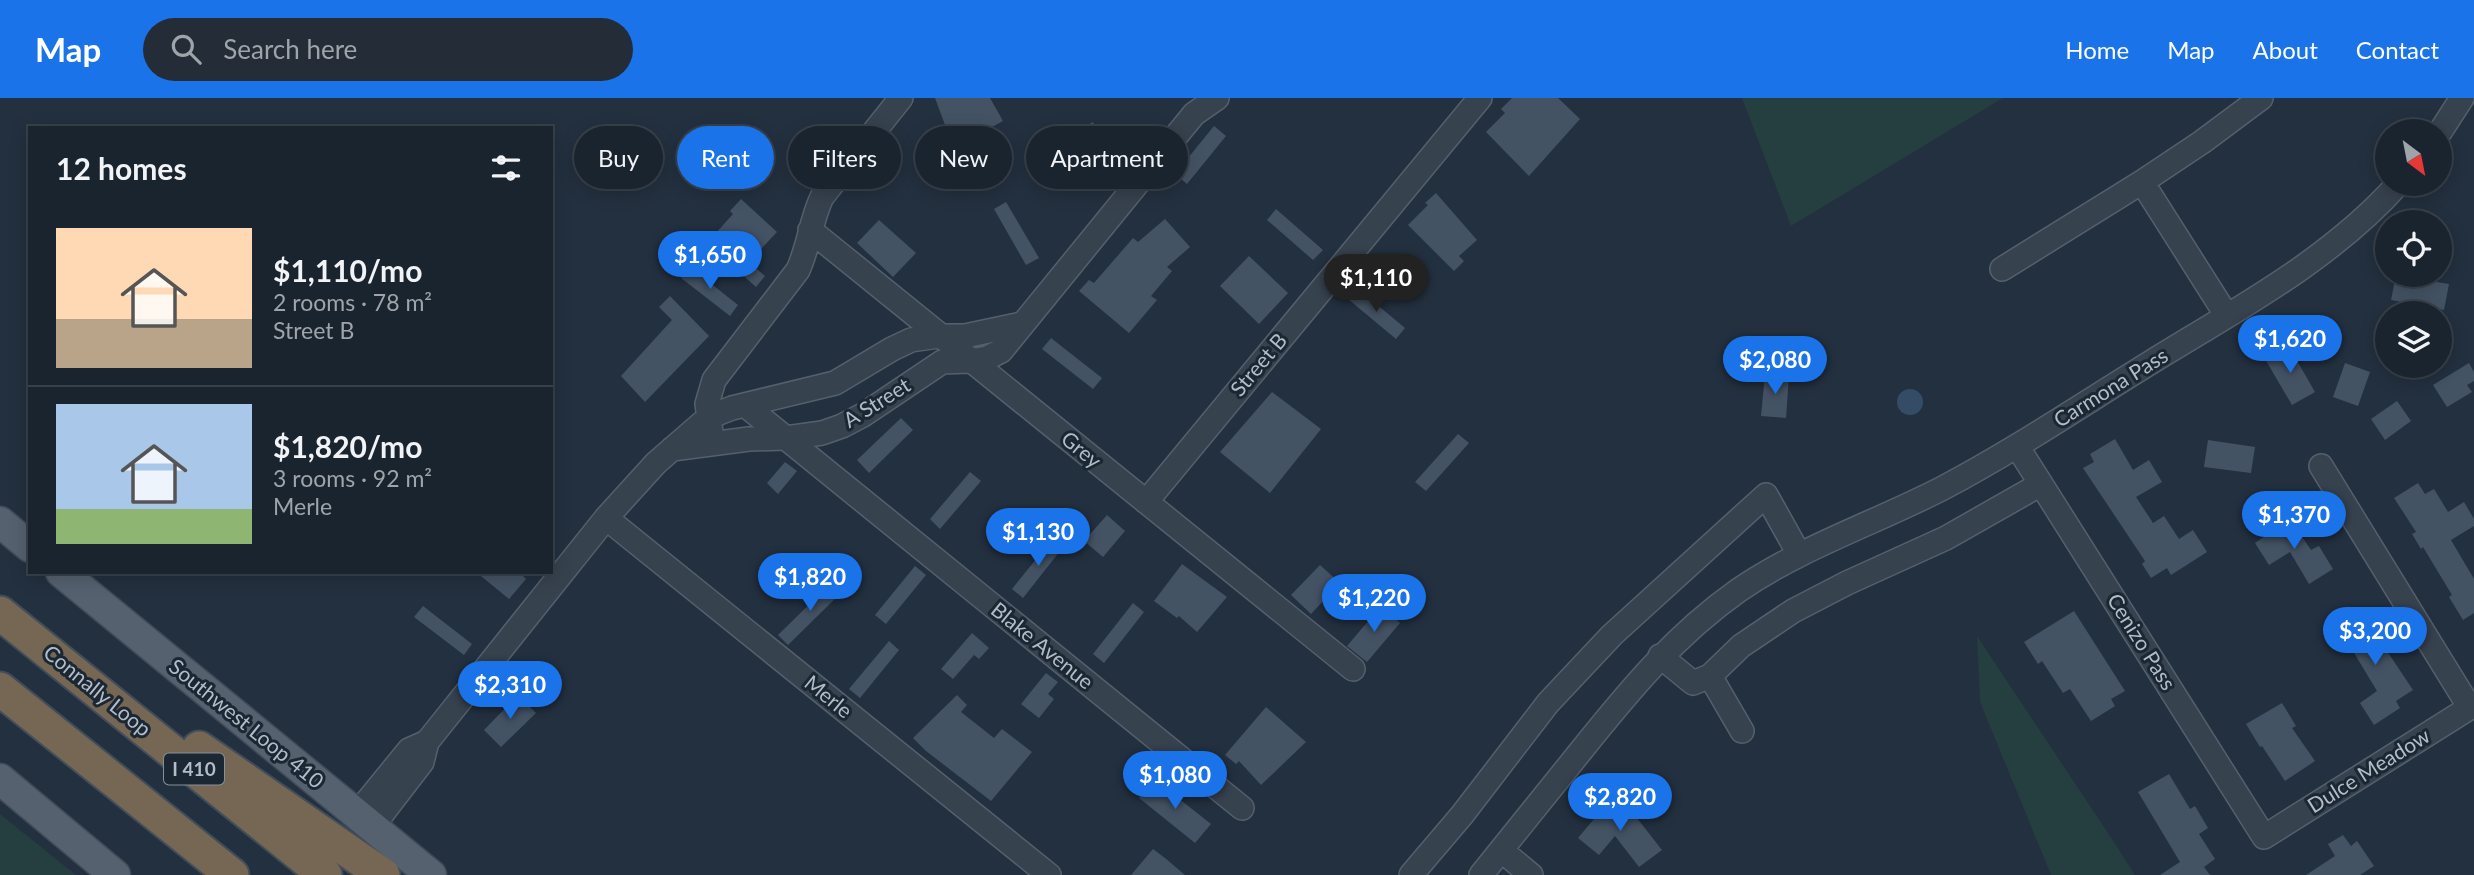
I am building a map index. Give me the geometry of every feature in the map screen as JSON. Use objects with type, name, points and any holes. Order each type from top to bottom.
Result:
[{"type":"highway","name":"Connally Loop","points":[[0,613],[325,875]]},
{"type":"highway","points":[[63,664],[138,705],[383,875]]},
{"type":"highway","name":"I 410","points":[[0,689],[232,875]]},
{"type":"highway","points":[[179,832],[216,875]]},
{"type":"main road","points":[[0,522],[28,545]]},
{"type":"main road","name":"Southwest Loop 410","points":[[63,574],[431,875]]},
{"type":"main road","points":[[0,779],[115,875]]},
{"type":"street","points":[[712,444],[707,404],[714,380],[798,270],[805,256],[810,230],[822,197],[901,98]]},
{"type":"street","name":"A Street","points":[[672,449],[822,433],[863,415],[943,362],[970,362],[1001,351],[1196,106],[1217,98]]},
{"type":"street","name":"Street B","points":[[1146,502],[1480,98]]},
{"type":"street","points":[[2002,269],[2142,182],[2261,98]]},
{"type":"street","points":[[2448,119],[2462,98]]},
{"type":"street","points":[[2142,182],[2227,316]]},
{"type":"street","name":"Carmona Pass","points":[[1481,875],[1633,685],[1695,623],[1741,589],[1799,554],[1941,489],[2017,446],[2283,281],[2334,244],[2373,212],[2387,196]]},
{"type":"street","name":"Grey","points":[[810,230],[970,362],[1353,668]]},
{"type":"street","name":"A Street","points":[[364,821],[422,762],[427,742],[606,518],[656,463],[709,417],[745,405],[835,383],[911,340],[965,336],[1022,324]]},
{"type":"street","name":"Blake Avenue","points":[[745,405],[1242,807]]},
{"type":"street","name":"Cenizo Pass","points":[[2017,446],[2264,837]]},
{"type":"street","points":[[2321,466],[2472,706]]},
{"type":"street","points":[[1660,656],[1693,683],[1710,676],[1741,646],[1793,611],[1846,583],[1946,538],[2041,484]]},
{"type":"street","points":[[1411,875],[1462,815],[1548,703],[1612,635],[1766,495],[1799,554]]},
{"type":"street","name":"Merle","points":[[606,518],[1049,875]]},
{"type":"street","points":[[1710,676],[1742,731]]},
{"type":"street","name":"Dulce Meadow","points":[[2264,837],[2472,706]]},
{"type":"street","points":[[1501,850],[1531,875]]},
{"type":"green space","points":[[1742,98],[2003,98],[1791,226]]},
{"type":"green space","points":[[1977,636],[2135,875],[2051,875],[1980,702]]},
{"type":"green space","points":[[0,814],[76,875],[0,875]]},
{"type":"water","points":[[1910,389],[1919,393],[1923,402],[1919,411],[1910,415],[1901,411],[1897,402],[1901,393]]},
{"type":"building","points":[[935,98],[990,98],[1003,121],[994,126],[945,126]]},
{"type":"building","points":[[1512,98],[1558,98],[1580,119],[1529,176],[1486,132],[1505,113],[1501,109]]},
{"type":"building","points":[[1214,126],[1226,136],[1188,183],[1188,158]]},
{"type":"building","points":[[1436,193],[1477,240],[1459,256],[1464,261],[1454,271],[1408,225]]},
{"type":"building","points":[[741,199],[777,232],[749,262],[765,276],[756,287],[707,243],[733,214],[730,211]]},
{"type":"building","points":[[1006,202],[1039,258],[1026,265],[994,209]]},
{"type":"building","points":[[1276,209],[1323,250],[1313,260],[1267,220]]},
{"type":"building","points":[[1165,219],[1190,247],[1167,267],[1172,271],[1151,296],[1157,300],[1129,333],[1079,291],[1089,280],[1094,283],[1133,238],[1138,242]]},
{"type":"building","points":[[879,220],[916,253],[893,277],[857,243]]},
{"type":"building","points":[[1249,256],[1288,293],[1259,324],[1220,286]]},
{"type":"building","points":[[690,267],[738,305],[730,316],[681,278]]},
{"type":"building","points":[[2394,287],[2448,287],[2446,301],[2391,300]]},
{"type":"building","points":[[1357,288],[1405,328],[1396,339],[1348,299]]},
{"type":"building","points":[[670,296],[709,336],[645,402],[621,376],[672,320],[659,307]]},
{"type":"building","points":[[1051,338],[1102,378],[1093,389],[1042,349]]},
{"type":"building","points":[[2288,345],[2315,392],[2292,405],[2265,359]]},
{"type":"building","points":[[2345,363],[2370,372],[2358,406],[2333,397]]},
{"type":"building","points":[[2469,363],[2474,372],[2474,381],[2467,385],[2472,392],[2447,407],[2433,385],[2444,378],[2452,378],[2452,373]]},
{"type":"building","points":[[1765,374],[1789,376],[1786,418],[1761,416]]},
{"type":"building","points":[[1272,392],[1321,429],[1270,493],[1220,452]]},
{"type":"building","points":[[2397,401],[2411,421],[2385,440],[2371,419]]},
{"type":"building","points":[[901,418],[913,430],[869,473],[857,460]]},
{"type":"building","points":[[1458,434],[1469,443],[1426,491],[1415,482]]},
{"type":"building","points":[[2115,439],[2133,470],[2149,460],[2162,482],[2136,497],[2153,523],[2164,516],[2179,539],[2193,530],[2207,552],[2171,575],[2167,568],[2151,578],[2142,564],[2145,561],[2083,468],[2094,462],[2090,454]]},
{"type":"building","points":[[2208,440],[2255,447],[2251,473],[2204,467]]},
{"type":"building","points":[[785,462],[797,471],[778,494],[767,483]]},
{"type":"building","points":[[970,472],[981,481],[940,529],[930,519]]},
{"type":"building","points":[[2418,483],[2425,494],[2434,489],[2448,512],[2464,502],[2474,519],[2474,526],[2451,540],[2474,579],[2474,613],[2463,620],[2449,597],[2452,595],[2412,534],[2416,532],[2394,498]]},
{"type":"building","points":[[1107,515],[1125,531],[1103,557],[1084,541]]},
{"type":"building","points":[[2290,519],[2311,550],[2319,546],[2333,569],[2309,584],[2290,552],[2269,565],[2255,543]]},
{"type":"building","points":[[1053,538],[1064,546],[1023,598],[1012,589]]},
{"type":"building","points":[[1182,564],[1227,597],[1197,632],[1179,616],[1177,618],[1154,601]]},
{"type":"building","points":[[1320,565],[1340,583],[1311,614],[1291,595]]},
{"type":"building","points":[[915,566],[926,575],[886,624],[875,615]]},
{"type":"building","points":[[478,574],[521,574],[526,579],[509,599]]},
{"type":"building","points":[[833,581],[843,591],[788,645],[778,635]]},
{"type":"building","points":[[1133,603],[1144,612],[1104,663],[1093,654]]},
{"type":"building","points":[[423,606],[472,644],[464,655],[414,617]]},
{"type":"building","points":[[1381,606],[1400,623],[1367,662],[1347,646]]},
{"type":"building","points":[[2359,609],[2413,690],[2396,701],[2400,708],[2374,725],[2360,703],[2377,691],[2336,623]]},
{"type":"building","points":[[2074,611],[2125,691],[2111,699],[2115,706],[2091,721],[2070,689],[2063,693],[2042,661],[2038,664],[2024,642]]},
{"type":"building","points":[[972,633],[989,648],[979,659],[974,655],[953,679],[941,669]]},
{"type":"building","points":[[889,641],[899,650],[860,698],[849,689]]},
{"type":"building","points":[[1046,673],[1058,682],[1048,694],[1054,699],[1039,718],[1021,704]]},
{"type":"building","points":[[518,695],[536,713],[501,747],[484,730]]},
{"type":"building","points":[[957,695],[967,705],[961,712],[994,738],[1002,729],[1032,752],[991,801],[913,738]]},
{"type":"building","points":[[2282,703],[2296,726],[2292,728],[2315,761],[2285,781],[2246,724]]},
{"type":"building","points":[[1266,707],[1306,742],[1261,785],[1239,761],[1236,764],[1225,755]]},
{"type":"building","points":[[2169,774],[2190,809],[2195,806],[2208,828],[2199,834],[2215,859],[2204,867],[2210,875],[2160,875],[2180,862],[2138,792]]},
{"type":"building","points":[[1154,779],[1211,824],[1195,843],[1139,798]]},
{"type":"building","points":[[1613,796],[1633,813],[1662,850],[1639,867],[1615,836],[1599,855],[1578,838]]},
{"type":"building","points":[[2343,835],[2351,846],[2357,841],[2374,866],[2360,875],[2306,875],[2335,856],[2328,844]]},
{"type":"building","points":[[1153,849],[1165,858],[1185,875],[1131,875]]}]
